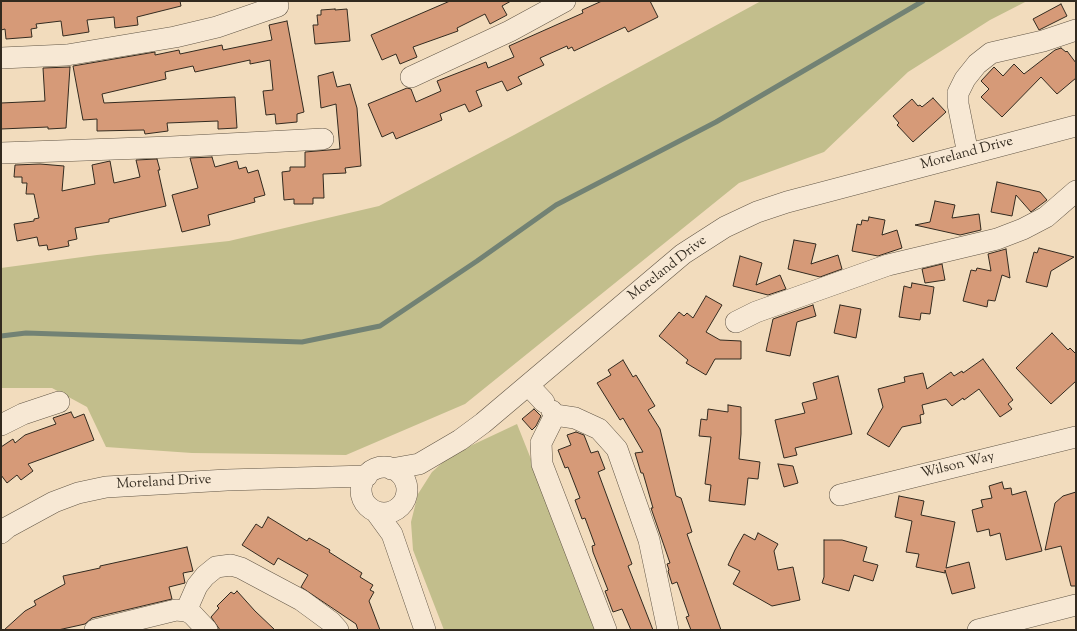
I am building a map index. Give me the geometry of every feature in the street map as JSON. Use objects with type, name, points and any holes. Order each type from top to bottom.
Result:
[{"type":"street","points":[[411,77],[510,31],[565,1]]},
{"type":"street","points":[[1,58],[67,55],[175,37],[217,27],[278,6]]},
{"type":"street","points":[[968,154],[958,104],[958,93],[965,78],[977,64],[991,53],[1043,42],[1076,30]]},
{"type":"street","name":"Moreland Drive","points":[[391,469],[419,464],[471,432],[683,254],[726,227],[757,212],[787,202],[1076,126]]},
{"type":"street","points":[[1,153],[171,147],[323,139]]},
{"type":"street","points":[[736,322],[756,312],[888,265],[997,239],[1023,229],[1046,217],[1076,191]]},
{"type":"street","points":[[528,385],[550,410],[575,418],[599,429],[617,449],[650,540],[668,630]]},
{"type":"street","points":[[1,425],[22,414],[59,402]]},
{"type":"street","points":[[550,410],[541,443],[542,464],[606,630]]},
{"type":"street","name":"Wilson Way","points":[[840,495],[1076,436]]},
{"type":"street","points":[[392,534],[397,510],[405,500],[407,488],[419,464]]},
{"type":"street","points":[[407,488],[402,476],[391,469],[378,469],[364,485],[367,505],[376,512],[392,534],[425,630]]},
{"type":"street","name":"Moreland Drive","points":[[1,532],[8,526],[54,502],[78,493],[106,487],[227,480],[338,478],[364,485]]},
{"type":"street","points":[[376,512],[387,513],[397,510]]},
{"type":"street","points":[[186,611],[198,586],[205,576],[216,568],[231,565],[241,568],[301,600],[331,622],[338,630]]},
{"type":"street","points":[[978,630],[1076,606]]},
{"type":"street","points":[[95,630],[176,610],[186,611],[207,630]]},
{"type":"shaded area","points":[[761,1],[1027,1],[990,20],[908,72],[824,152],[739,183],[465,404],[346,455],[192,453],[106,447],[87,407],[52,388],[1,388],[1,268],[97,255],[229,241],[379,206],[514,135]]},
{"type":"shaded area","points":[[517,424],[599,630],[444,630],[413,550],[411,522],[418,494],[432,472],[451,455]]},
{"type":"building","points":[[1,1],[180,1],[181,6],[137,17],[138,25],[115,28],[114,17],[87,20],[89,32],[63,36],[61,21],[36,24],[37,28],[31,29],[32,37],[6,39],[5,29],[1,30]]},
{"type":"building","points":[[450,1],[511,1],[502,6],[507,15],[490,24],[485,14],[457,28],[458,31],[413,47],[417,57],[400,64],[396,54],[382,60],[371,35]]},
{"type":"building","points":[[602,1],[650,1],[658,17],[628,32],[625,27],[574,51],[572,47],[568,49],[567,46],[540,58],[544,65],[518,77],[522,84],[507,91],[502,81],[476,91],[482,106],[469,112],[465,104],[440,114],[442,120],[396,139],[393,132],[382,137],[368,104],[407,88],[411,89],[416,102],[441,91],[437,81],[486,62],[488,68],[514,57],[509,46],[583,13],[582,10]]},
{"type":"building","points":[[1061,4],[1067,16],[1039,30],[1033,19]]},
{"type":"building","points":[[347,9],[350,41],[315,44],[313,25],[318,25],[317,15],[321,15],[321,10]]},
{"type":"building","points":[[287,21],[304,112],[297,114],[297,122],[276,124],[275,114],[266,115],[263,91],[273,90],[270,60],[250,64],[250,60],[195,72],[193,66],[165,72],[166,79],[102,94],[104,103],[235,97],[237,128],[218,129],[218,121],[167,123],[168,131],[145,134],[144,130],[97,131],[97,119],[83,120],[73,66],[155,52],[155,55],[179,50],[180,54],[222,45],[223,50],[272,40],[269,25]]},
{"type":"building","points":[[1061,48],[1066,52],[1067,51],[1076,63],[1076,78],[1057,94],[1041,77],[1002,117],[981,97],[989,89],[981,81],[994,67],[1003,76],[1014,64],[1024,74],[1055,50]]},
{"type":"building","points":[[70,67],[66,128],[48,129],[48,127],[1,129],[1,103],[45,101],[43,68]]},
{"type":"building","points":[[333,72],[337,87],[350,84],[357,108],[361,166],[345,168],[346,173],[323,174],[324,198],[313,198],[313,204],[294,204],[294,199],[284,200],[282,172],[290,171],[290,167],[305,167],[305,152],[340,149],[336,104],[321,108],[318,76]]},
{"type":"building","points":[[933,98],[946,112],[913,142],[897,125],[899,123],[893,116],[912,99],[918,106],[920,105],[922,107]]},
{"type":"building","points":[[212,157],[215,167],[237,161],[239,169],[246,167],[248,173],[258,170],[265,195],[254,198],[255,202],[208,215],[210,225],[182,232],[172,195],[198,188],[190,158]]},
{"type":"building","points":[[157,159],[166,206],[109,219],[109,222],[75,228],[77,239],[68,241],[69,246],[48,250],[47,245],[39,246],[37,237],[17,241],[14,224],[34,221],[34,219],[39,218],[34,194],[26,194],[27,183],[22,183],[22,177],[14,177],[15,165],[40,164],[64,166],[62,191],[95,184],[92,165],[110,161],[114,183],[140,177],[136,160]]},
{"type":"building","points":[[997,182],[1040,192],[1047,200],[1031,212],[1016,195],[1012,216],[991,212]]},
{"type":"building","points":[[935,201],[955,205],[952,218],[979,214],[981,230],[960,235],[915,225],[930,222]]},
{"type":"building","points":[[869,217],[885,220],[882,235],[897,230],[902,248],[878,256],[852,251],[857,224],[861,225],[862,220],[868,221]]},
{"type":"building","points":[[794,240],[816,244],[811,264],[838,255],[842,269],[820,277],[788,269]]},
{"type":"building","points":[[1039,248],[1074,257],[1051,271],[1047,287],[1026,282],[1034,252],[1037,253]]},
{"type":"building","points":[[1006,249],[1010,278],[1002,275],[995,301],[988,300],[987,307],[963,301],[971,270],[976,271],[977,268],[991,271],[988,254]]},
{"type":"building","points":[[740,256],[762,263],[756,285],[780,275],[786,289],[768,295],[733,286]]},
{"type":"building","points":[[942,264],[945,280],[925,283],[922,269]]},
{"type":"building","points":[[912,283],[934,287],[930,314],[921,313],[920,320],[899,317],[904,286],[911,288]]},
{"type":"building","points":[[706,296],[722,305],[706,332],[720,340],[741,341],[741,359],[715,359],[706,375],[686,363],[688,360],[659,336],[679,312],[684,316],[687,313],[693,318]]},
{"type":"building","points":[[813,305],[816,316],[797,322],[790,356],[766,351],[773,319]]},
{"type":"building","points":[[840,305],[861,309],[856,338],[834,333]]},
{"type":"building","points":[[1052,333],[1068,350],[1070,348],[1076,354],[1076,381],[1051,404],[1016,368]]},
{"type":"building","points":[[983,359],[1013,400],[1008,404],[1012,409],[1000,417],[979,389],[964,400],[963,398],[952,406],[946,399],[922,405],[924,414],[920,415],[921,423],[902,427],[889,447],[867,434],[883,407],[878,389],[905,382],[904,377],[923,373],[927,389],[951,372],[954,376],[962,371],[963,373]]},
{"type":"building","points":[[623,360],[633,377],[636,375],[655,406],[648,410],[660,429],[676,496],[681,498],[692,532],[687,534],[721,630],[691,630],[686,617],[689,616],[677,582],[672,584],[667,564],[670,563],[651,508],[653,508],[643,473],[641,473],[635,453],[643,452],[623,418],[620,420],[597,383],[611,375],[608,370]]},
{"type":"building","points":[[838,376],[852,434],[795,448],[797,455],[784,458],[775,420],[805,413],[802,403],[817,399],[813,383]]},
{"type":"building","points":[[728,405],[741,407],[739,459],[760,462],[758,479],[748,478],[745,505],[709,501],[711,485],[705,484],[711,437],[699,436],[701,419],[707,420],[708,409],[728,412]]},
{"type":"building","points":[[534,409],[541,416],[536,426],[532,430],[522,419]]},
{"type":"building","points":[[71,412],[74,418],[84,414],[94,440],[28,464],[33,471],[21,480],[17,475],[7,483],[1,475],[1,447],[13,439],[15,443],[25,435],[56,424],[53,418]]},
{"type":"building","points":[[576,432],[584,435],[591,453],[598,451],[605,469],[598,472],[632,564],[628,566],[653,630],[631,630],[622,609],[613,612],[605,591],[608,590],[593,552],[592,546],[595,545],[585,518],[582,519],[575,500],[580,498],[568,467],[565,468],[558,450],[571,445],[567,435]]},
{"type":"building","points":[[778,464],[793,466],[798,483],[784,487]]},
{"type":"building","points":[[1002,482],[1004,489],[1011,488],[1012,495],[1026,491],[1042,551],[1006,560],[1000,533],[990,536],[989,529],[977,532],[972,510],[983,507],[981,500],[992,498],[989,486]]},
{"type":"building","points":[[1076,492],[1076,586],[1071,586],[1061,546],[1045,550],[1055,503],[1063,496]]},
{"type":"building","points":[[899,496],[924,501],[921,515],[955,522],[946,568],[969,562],[975,588],[952,594],[945,570],[945,573],[916,567],[919,554],[906,552],[912,521],[895,517]]},
{"type":"building","points":[[268,517],[307,541],[309,538],[330,550],[329,552],[362,573],[360,577],[373,585],[370,590],[374,592],[369,601],[380,630],[358,630],[356,624],[301,587],[308,575],[278,558],[274,565],[242,545],[256,524],[262,528]]},
{"type":"building","points":[[758,533],[778,544],[774,551],[778,570],[793,567],[800,600],[772,606],[733,584],[740,571],[728,565],[735,550],[744,534],[755,540]]},
{"type":"building","points":[[824,540],[842,540],[867,547],[863,561],[878,565],[873,581],[854,575],[849,591],[822,583],[824,577]]},
{"type":"building","points":[[187,547],[193,571],[183,573],[185,583],[169,587],[172,599],[92,618],[85,624],[58,630],[4,630],[25,611],[36,605],[34,601],[65,584],[63,576],[100,568],[100,566]]},
{"type":"building","points":[[237,591],[275,630],[220,630],[211,617],[219,608],[217,606],[231,592],[234,594]]},
{"type":"waterway","points":[[1,336],[26,333],[302,342],[380,326],[477,261],[556,205],[716,122],[923,1]]}]
